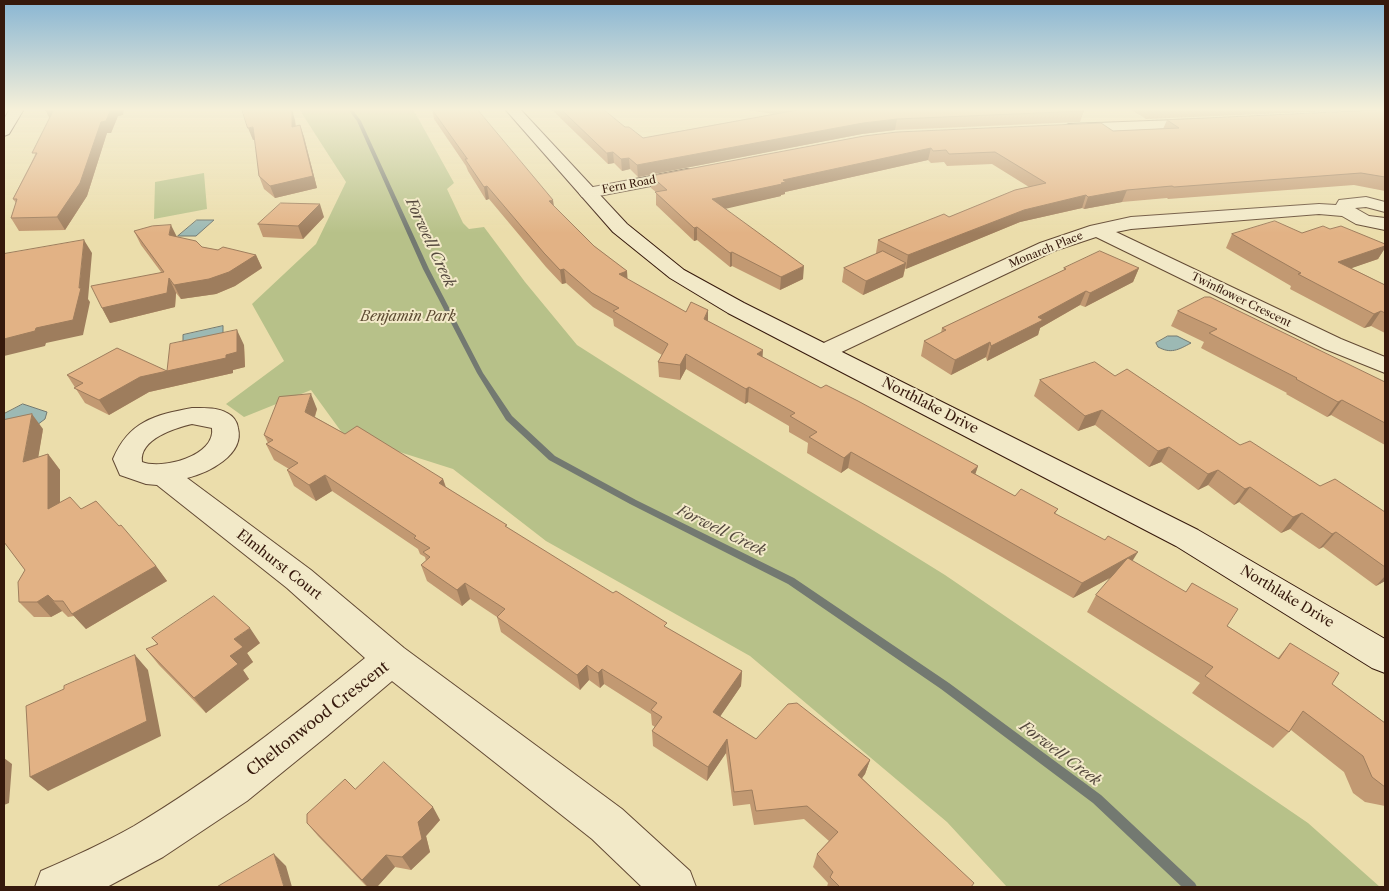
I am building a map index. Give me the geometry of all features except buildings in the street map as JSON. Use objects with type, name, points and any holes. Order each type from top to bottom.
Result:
[{"type":"street","name":"Northlake Drive","points":[[550,151],[620,228],[677,274],[736,308],[1187,538],[1385,657]]},
{"type":"street","name":"Fern Road","points":[[588,193],[701,171]]},
{"type":"street","points":[[1346,211],[1345,204],[1350,202],[1366,202],[1385,207]]},
{"type":"street","name":"Monarch Place","points":[[823,352],[1047,247],[1097,230],[1131,223],[1319,209],[1346,211],[1358,218],[1385,224]]},
{"type":"street","name":"Twinflower Crescent","points":[[1097,230],[1333,344],[1385,366]]},
{"type":"street","name":"Elmhurst Court","points":[[163,475],[299,579],[391,659]]},
{"type":"street","name":"Cheltonwood Crescent","points":[[78,883],[162,832],[267,762],[391,659],[607,824],[674,887]]},
{"type":"green space","name":"Benjamin Park","points":[[326,151],[436,151],[454,183],[447,189],[463,223],[469,229],[484,227],[525,282],[577,345],[945,575],[1308,823],[1380,887],[1007,887],[947,822],[750,656],[546,541],[453,469],[343,434],[311,390],[244,417],[226,404],[284,361],[252,304],[316,244],[346,182]]},
{"type":"green space","points":[[204,173],[207,209],[154,219],[155,182]]},
{"type":"water","points":[[197,220],[214,220],[196,236],[178,236]]},
{"type":"water","points":[[223,326],[223,334],[183,343],[183,335]]},
{"type":"water","points":[[1168,336],[1177,336],[1191,343],[1171,351],[1158,347],[1156,343]]},
{"type":"water","points":[[23,404],[47,412],[45,419],[37,425],[4,420],[4,414]]},
{"type":"waterway","name":"Forwell Creek","points":[[372,151],[426,269],[480,373],[509,418],[552,458],[633,502],[791,581],[945,686],[1097,799],[1191,887]]}]
